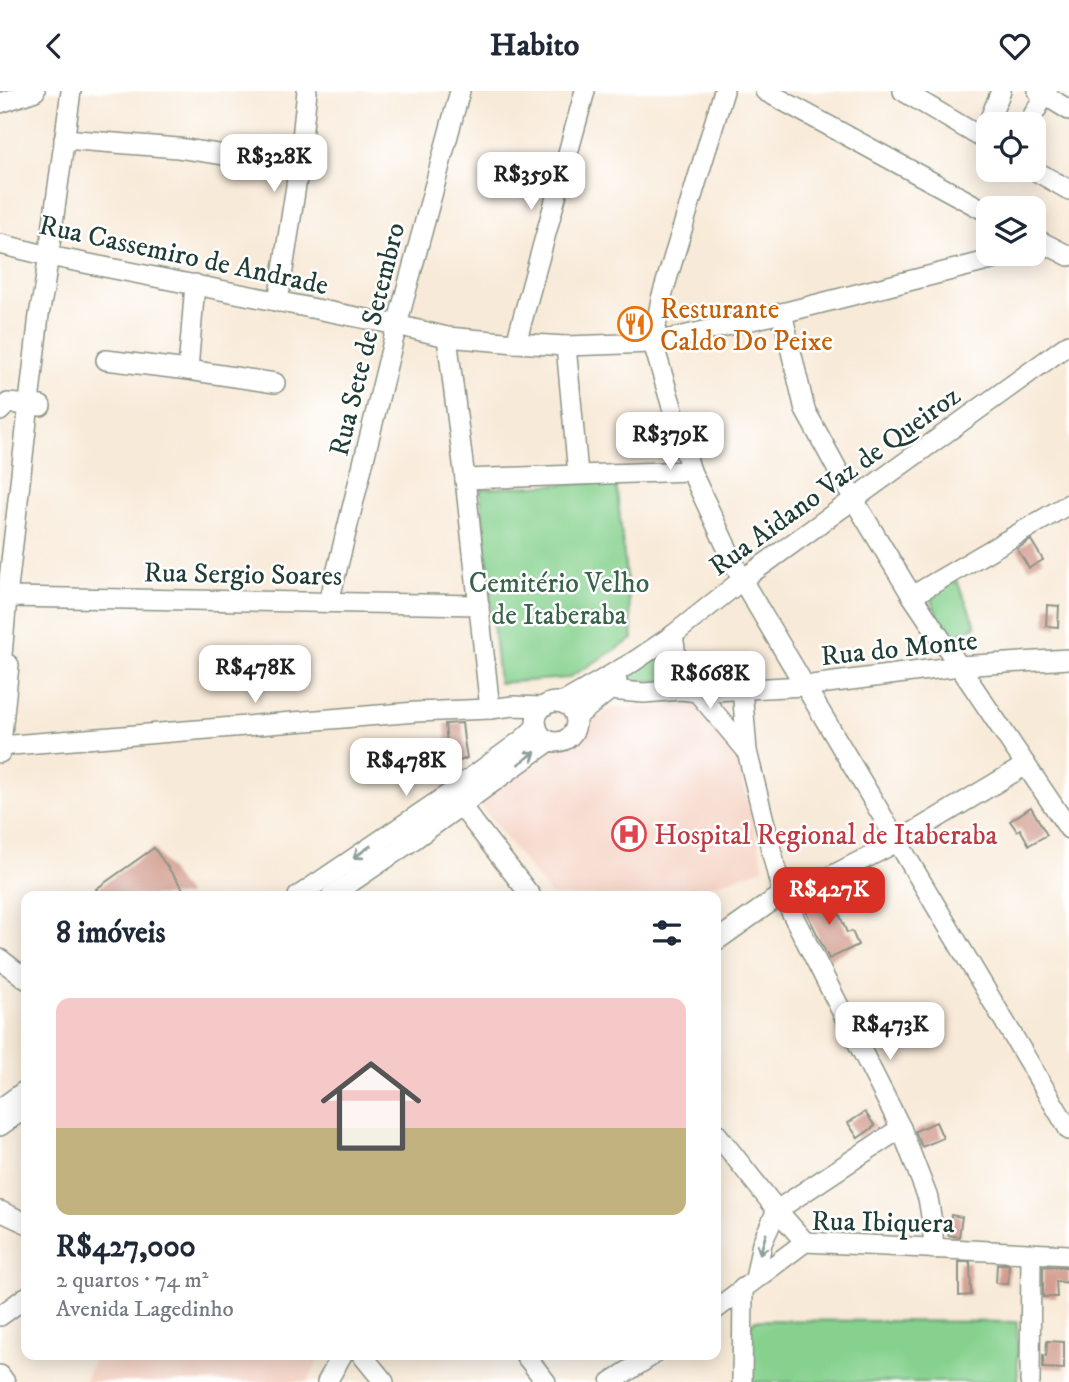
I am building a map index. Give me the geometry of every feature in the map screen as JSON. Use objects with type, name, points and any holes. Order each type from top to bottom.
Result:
[{"type":"street","points":[[0,103],[35,91]]},
{"type":"street","points":[[0,679],[35,405],[39,315],[71,91]]},
{"type":"street","points":[[278,302],[299,166],[307,91]]},
{"type":"street","name":"Rua Sete de Setembro","points":[[329,602],[397,325],[460,91]]},
{"type":"street","points":[[516,343],[586,91]]},
{"type":"street","points":[[724,91],[661,299],[653,343],[691,471],[743,580],[1069,1130]]},
{"type":"street","points":[[765,91],[976,206]]},
{"type":"street","points":[[903,91],[976,134]]},
{"type":"street","points":[[994,112],[1000,91]]},
{"type":"street","points":[[1034,112],[1043,92],[1069,110]]},
{"type":"street","points":[[64,139],[177,148],[299,166]]},
{"type":"street","points":[[1046,177],[1069,190]]},
{"type":"street","name":"Rua Cassemiro de Andrade","points":[[0,244],[447,337],[566,346],[653,343],[976,264]]},
{"type":"street","points":[[1046,247],[1069,255]]},
{"type":"street","points":[[188,370],[195,284]]},
{"type":"street","points":[[782,313],[805,410],[854,500],[912,596],[1026,765],[1061,799],[1069,829]]},
{"type":"street","points":[[447,337],[490,709]]},
{"type":"street","name":"Rua Aidano Vaz de Queiroz","points":[[569,710],[673,635],[743,580],[1069,345]]},
{"type":"street","points":[[566,346],[578,474]]},
{"type":"street","points":[[106,360],[275,383]]},
{"type":"street","points":[[3,405],[35,405]]},
{"type":"street","points":[[465,478],[691,471]]},
{"type":"street","points":[[912,596],[1069,504]]},
{"type":"street","points":[[11,597],[1,748],[513,706],[539,717]]},
{"type":"street","name":"Rua Sergio Soares","points":[[11,597],[479,605]]},
{"type":"street","points":[[673,635],[689,691],[747,751]]},
{"type":"street","name":"Rua do Monte","points":[[610,690],[643,693],[804,686],[959,666],[1069,659]]},
{"type":"street","name":"Rua Aidano Vaz de Queiroz","points":[[569,710],[610,690],[633,662]]},
{"type":"street","points":[[742,688],[747,751],[782,894],[901,1128],[928,1198],[934,1249]]},
{"type":"street","points":[[498,768],[548,703],[569,710],[576,724],[570,736],[557,742],[550,741],[541,735],[539,717]]},
{"type":"street","points":[[307,891],[401,837],[498,768],[550,741]]},
{"type":"street","points":[[721,937],[782,894],[804,890],[897,842],[1026,765]]},
{"type":"street","points":[[455,799],[527,891]]},
{"type":"street","points":[[340,891],[401,837]]},
{"type":"street","points":[[0,959],[21,975]]},
{"type":"street","points":[[0,1109],[21,1094]]},
{"type":"street","points":[[0,1126],[21,1111]]},
{"type":"street","points":[[742,1382],[749,1284],[762,1243],[777,1210],[901,1128]]},
{"type":"street","points":[[721,1139],[805,1242]]},
{"type":"street","points":[[0,1211],[21,1221]]},
{"type":"street","name":"Rua Ibiquera","points":[[721,1305],[805,1242],[1069,1255]]},
{"type":"street","points":[[1031,1254],[1031,1382]]},
{"type":"street","points":[[0,1316],[21,1301]]},
{"type":"street","points":[[327,1382],[339,1360]]},
{"type":"street","points":[[366,1360],[384,1382]]},
{"type":"street","points":[[529,1360],[546,1382]]},
{"type":"street","points":[[611,1382],[645,1360]]},
{"type":"street","points":[[0,1375],[5,1382]]},
{"type":"shaded area","name":"Hospital Regional de Itaberaba","points":[[699,706],[734,744],[764,868],[695,891],[547,891],[476,800],[610,709]]},
{"type":"shaded area","points":[[94,1360],[319,1360],[308,1382],[84,1382]]},
{"type":"green space","name":"Cemitério Velho de Itaberaba","points":[[616,481],[633,639],[568,678],[499,683],[480,489]]},
{"type":"green space","points":[[957,581],[976,626],[947,638],[928,593]]},
{"type":"green space","points":[[665,646],[670,678],[666,681],[625,681],[624,677]]},
{"type":"green space","points":[[755,1320],[1017,1322],[1018,1382],[745,1382],[745,1332]]},
{"type":"building","points":[[1031,540],[1043,560],[1029,568],[1017,549]]},
{"type":"building","points":[[1047,605],[1059,606],[1058,627],[1046,626]]},
{"type":"building","points":[[462,723],[467,758],[449,765],[445,724]]},
{"type":"building","points":[[1031,807],[1047,835],[1029,845],[1020,829],[1017,831],[1010,821]]},
{"type":"building","points":[[154,848],[184,891],[97,891],[96,889]]},
{"type":"building","points":[[822,895],[826,905],[834,901],[847,933],[852,931],[858,945],[829,959],[802,903]]},
{"type":"building","points":[[865,1112],[875,1126],[858,1138],[848,1123]]},
{"type":"building","points":[[936,1122],[943,1138],[922,1147],[915,1131]]},
{"type":"building","points":[[951,1215],[962,1217],[959,1237],[948,1235]]},
{"type":"building","points":[[959,1262],[970,1262],[971,1295],[959,1296]]},
{"type":"building","points":[[997,1264],[1009,1264],[1008,1284],[996,1283]]},
{"type":"building","points":[[1043,1266],[1069,1267],[1069,1283],[1056,1281],[1057,1297],[1043,1297]]},
{"type":"building","points":[[1047,1341],[1064,1342],[1064,1369],[1043,1368]]},
{"type":"place","name":"Resturante Caldo Do Peixe","points":[[635,324]]},
{"type":"place","name":"Hospital Regional de Itaberaba","points":[[629,834]]}]
